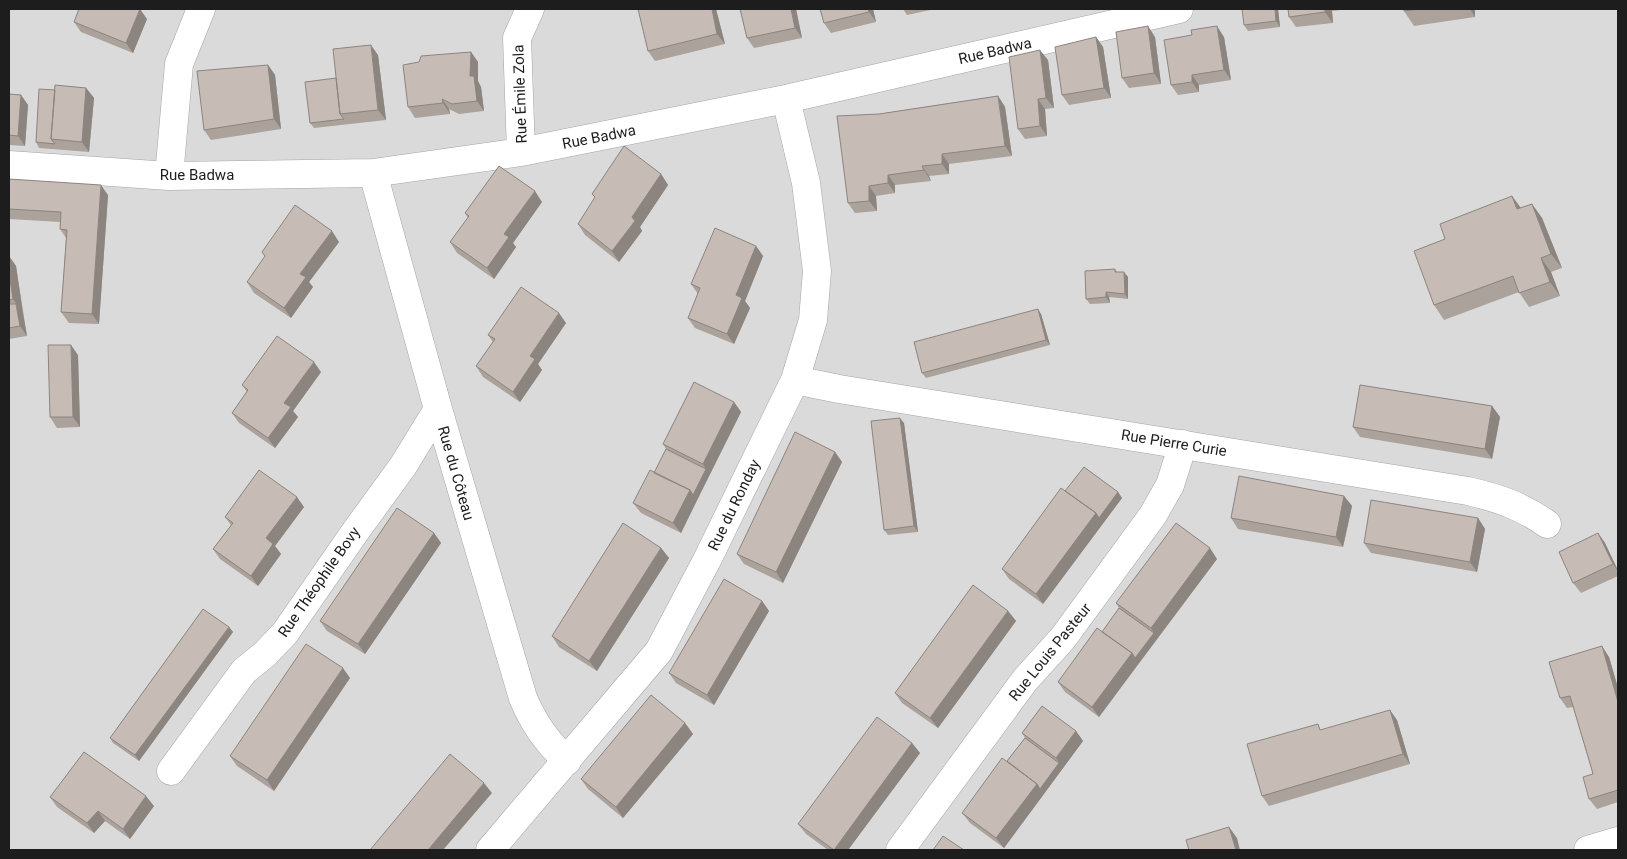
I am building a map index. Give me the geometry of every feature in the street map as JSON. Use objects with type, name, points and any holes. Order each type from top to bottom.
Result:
[{"type":"street","points":[[169,176],[179,64],[201,9]]},
{"type":"street","name":"Rue Émile Zola","points":[[522,152],[517,38],[530,9]]},
{"type":"street","name":"Rue Badwa","points":[[9,165],[169,176],[373,173],[522,152],[786,100],[1179,9]]},
{"type":"street","name":"Rue du Ronday","points":[[490,850],[639,676],[670,634],[795,380],[813,320],[817,271],[806,183],[786,100]]},
{"type":"street","name":"Rue du Côteau","points":[[373,173],[438,410],[523,698],[533,722],[547,742],[567,761]]},
{"type":"street","name":"Rue Pierre Curie","points":[[795,380],[839,389],[1468,491],[1502,499],[1528,510],[1547,524]]},
{"type":"street","name":"Rue Théophile Bovy","points":[[171,771],[244,671],[265,654],[285,633],[350,538],[403,466],[438,410]]},
{"type":"street","name":"Rue Louis Pasteur","points":[[900,850],[1025,680],[1063,638],[1153,515],[1170,485],[1183,444]]},
{"type":"street","points":[[1588,850],[1618,841]]},
{"type":"shaded area","points":[[9,9],[1618,9],[1618,850],[9,850]]},
{"type":"building","points":[[79,9],[140,9],[126,43],[74,22]]},
{"type":"building","points":[[638,9],[712,9],[717,34],[648,51]]},
{"type":"building","points":[[740,9],[791,9],[795,28],[747,38]]},
{"type":"building","points":[[820,9],[868,9],[869,12],[824,23]]},
{"type":"building","points":[[1242,9],[1275,9],[1276,21],[1244,25]]},
{"type":"building","points":[[1288,9],[1325,9],[1325,12],[1289,17]]},
{"type":"building","points":[[1404,9],[1420,9],[1404,11]]},
{"type":"building","points":[[1148,26],[1154,73],[1122,78],[1116,32]]},
{"type":"building","points":[[1217,26],[1224,70],[1192,75],[1192,82],[1171,85],[1164,40],[1192,35],[1191,30]]},
{"type":"building","points":[[1096,37],[1104,88],[1062,95],[1055,47]]},
{"type":"building","points":[[371,45],[378,110],[340,114],[333,49]]},
{"type":"building","points":[[1040,50],[1046,98],[1038,99],[1040,126],[1018,129],[1009,57]]},
{"type":"building","points":[[471,52],[470,76],[474,76],[477,101],[452,104],[442,99],[443,103],[408,107],[403,65],[419,62],[421,56]]},
{"type":"building","points":[[268,65],[274,119],[204,130],[197,71]]},
{"type":"building","points":[[336,78],[340,114],[344,119],[310,123],[305,82]]},
{"type":"building","points":[[55,85],[86,88],[82,142],[51,139]]},
{"type":"building","points":[[39,89],[55,90],[51,139],[55,144],[36,142]]},
{"type":"building","points":[[9,94],[21,95],[18,136],[9,135]]},
{"type":"building","points":[[998,96],[1005,146],[942,154],[942,164],[922,166],[924,170],[888,175],[888,183],[869,186],[869,201],[848,203],[837,116],[879,114]]},
{"type":"building","points":[[624,146],[661,174],[632,217],[635,221],[612,251],[578,224],[595,197],[592,194]]},
{"type":"building","points":[[499,166],[535,191],[504,234],[509,237],[487,268],[450,242],[469,216],[465,213]]},
{"type":"building","points":[[9,179],[101,185],[92,314],[61,312],[67,230],[60,229],[61,212],[9,209]]},
{"type":"building","points":[[1512,196],[1517,209],[1532,204],[1551,254],[1541,258],[1550,282],[1519,293],[1513,276],[1434,305],[1414,251],[1445,239],[1440,224]]},
{"type":"building","points":[[295,205],[332,231],[300,274],[306,277],[284,308],[247,282],[265,256],[262,252]]},
{"type":"building","points":[[715,228],[756,246],[736,295],[742,298],[727,334],[688,318],[700,288],[691,284]]},
{"type":"building","points":[[1115,269],[1115,272],[1124,272],[1125,294],[1106,292],[1106,297],[1086,299],[1085,271]]},
{"type":"building","points":[[9,273],[13,299],[9,300]]},
{"type":"building","points":[[521,287],[559,313],[530,356],[535,359],[513,392],[476,366],[495,339],[488,335]]},
{"type":"building","points":[[9,304],[16,304],[20,326],[9,328]]},
{"type":"building","points":[[1038,309],[1046,340],[922,373],[914,342]]},
{"type":"building","points":[[277,336],[314,362],[284,403],[291,407],[268,438],[232,413],[248,390],[242,385]]},
{"type":"building","points":[[48,345],[71,345],[73,417],[50,417]]},
{"type":"building","points":[[694,382],[734,402],[703,464],[663,444]]},
{"type":"building","points":[[1360,385],[1492,406],[1485,449],[1353,427]]},
{"type":"building","points":[[900,418],[914,526],[884,530],[871,421]]},
{"type":"building","points":[[795,432],[835,452],[776,572],[737,554]]},
{"type":"building","points":[[666,449],[706,469],[693,495],[690,490],[654,473]]},
{"type":"building","points":[[1084,467],[1118,492],[1099,518],[1096,513],[1065,491]]},
{"type":"building","points":[[259,470],[297,497],[266,538],[273,544],[251,576],[213,549],[233,523],[225,517]]},
{"type":"building","points":[[650,470],[690,490],[673,523],[633,503]]},
{"type":"building","points":[[1239,476],[1344,496],[1336,537],[1231,518]]},
{"type":"building","points":[[1061,488],[1096,513],[1036,594],[1002,569]]},
{"type":"building","points":[[1371,500],[1478,518],[1470,562],[1364,543]]},
{"type":"building","points":[[397,508],[434,533],[358,644],[320,621]]},
{"type":"building","points":[[623,523],[661,548],[589,661],[552,636]]},
{"type":"building","points":[[1176,523],[1210,548],[1151,628],[1116,603]]},
{"type":"building","points":[[1598,533],[1613,564],[1573,583],[1559,552]]},
{"type":"building","points":[[724,579],[762,601],[707,695],[669,673]]},
{"type":"building","points":[[973,585],[1008,611],[930,718],[895,693]]},
{"type":"building","points":[[1119,608],[1154,633],[1135,658],[1132,653],[1102,632]]},
{"type":"building","points":[[203,609],[229,627],[135,755],[110,738]]},
{"type":"building","points":[[1097,628],[1132,653],[1092,707],[1058,682]]},
{"type":"building","points":[[306,644],[343,668],[267,780],[230,756]]},
{"type":"building","points":[[1602,646],[1618,702],[1618,790],[1589,799],[1583,777],[1593,774],[1589,760],[1570,696],[1560,698],[1549,662]]},
{"type":"building","points":[[651,695],[685,723],[616,807],[581,779]]},
{"type":"building","points":[[1042,706],[1076,731],[1056,758],[1022,733]]},
{"type":"building","points":[[1390,710],[1403,754],[1262,796],[1247,744],[1318,724],[1320,730]]},
{"type":"building","points":[[877,717],[912,743],[834,850],[798,824]]},
{"type":"building","points":[[1025,738],[1059,763],[1040,789],[1037,784],[1007,761]]},
{"type":"building","points":[[84,752],[146,796],[123,829],[98,811],[87,823],[50,797]]},
{"type":"building","points":[[450,754],[484,783],[428,850],[370,850]]},
{"type":"building","points":[[1002,758],[1037,784],[996,838],[962,813]]},
{"type":"building","points":[[1229,827],[1236,850],[1189,850],[1186,840]]},
{"type":"building","points":[[943,836],[964,850],[933,850]]}]
